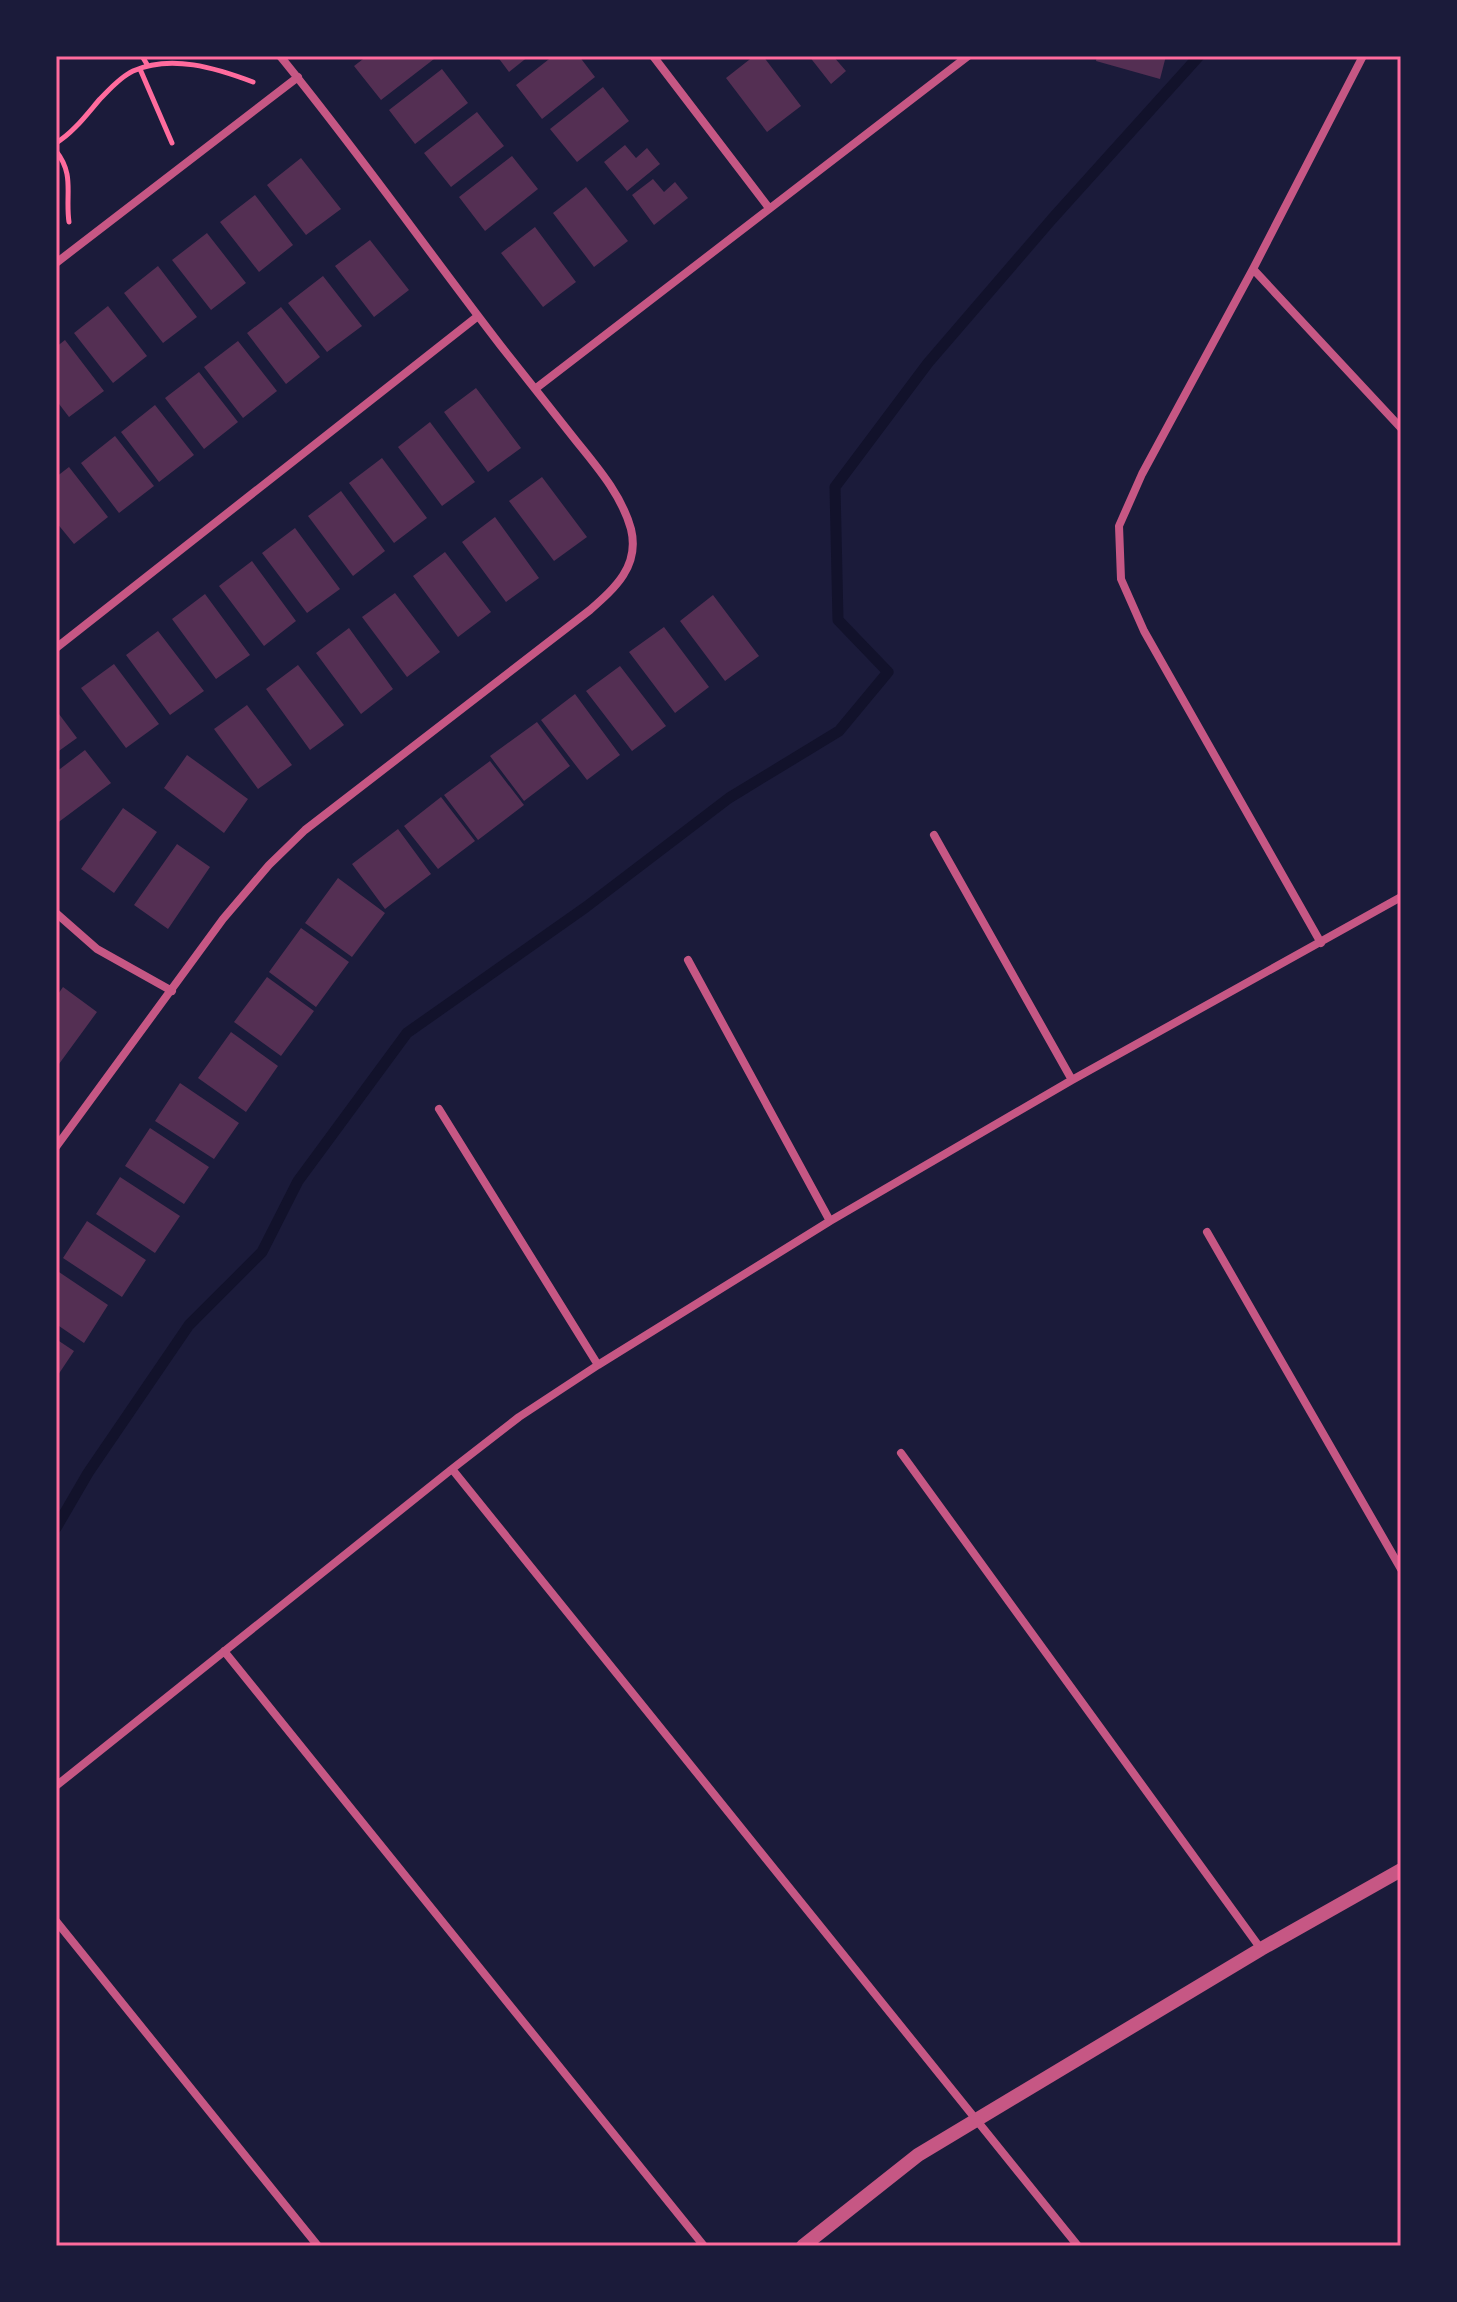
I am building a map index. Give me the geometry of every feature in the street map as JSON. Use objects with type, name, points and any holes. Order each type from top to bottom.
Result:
[{"type":"street","points":[[56,1147],[223,919],[269,865],[305,830],[590,610],[615,588],[628,571],[633,554],[632,532],[624,509],[606,478],[280,56]]},
{"type":"street","points":[[653,56],[769,208]]},
{"type":"street","points":[[535,389],[968,56]]},
{"type":"street","points":[[1321,943],[1144,631],[1121,579],[1119,526],[1142,474],[1363,56]]},
{"type":"street","points":[[56,263],[298,77]]},
{"type":"street","points":[[1253,269],[1401,428]]},
{"type":"street","points":[[56,648],[478,316]]},
{"type":"street","points":[[934,835],[1072,1080]]},
{"type":"street","points":[[56,1786],[519,1417],[830,1221],[1072,1080],[1401,897]]},
{"type":"street","points":[[56,913],[97,949],[172,991]]},
{"type":"street","points":[[688,960],[830,1221]]},
{"type":"street","points":[[439,1109],[598,1365]]},
{"type":"street","points":[[1207,1232],[1401,1569]]},
{"type":"street","points":[[901,1453],[1261,1949]]},
{"type":"street","points":[[452,1469],[1078,2246]]},
{"type":"street","points":[[224,1651],[704,2246]]},
{"type":"street","points":[[803,2246],[918,2155],[1261,1949],[1401,1870]]},
{"type":"street","points":[[56,1921],[318,2246]]},
{"type":"path","points":[[142,56],[148,66]]},
{"type":"path","points":[[56,143],[113,86],[130,72],[148,66],[201,65],[253,82]]},
{"type":"path","points":[[140,69],[172,143]]},
{"type":"path","points":[[56,151],[69,171],[66,203],[69,222]]},
{"type":"building","points":[[367,56],[432,56],[434,59],[381,100],[354,66]]},
{"type":"building","points":[[497,56],[529,56],[509,72]]},
{"type":"building","points":[[553,56],[579,56],[595,77],[542,119],[516,85]]},
{"type":"building","points":[[754,56],[763,56],[801,106],[767,132],[726,78]]},
{"type":"building","points":[[809,56],[833,56],[846,71],[831,84]]},
{"type":"building","points":[[1097,56],[1166,56],[1160,79],[1096,61]]},
{"type":"building","points":[[442,69],[468,103],[415,144],[389,110]]},
{"type":"building","points":[[603,87],[629,121],[577,162],[550,129]]},
{"type":"building","points":[[477,112],[504,146],[451,187],[424,153]]},
{"type":"building","points":[[625,145],[636,158],[647,148],[660,164],[627,191],[604,162]]},
{"type":"building","points":[[512,156],[538,189],[485,231],[459,197]]},
{"type":"building","points":[[301,158],[341,209],[306,235],[267,185]]},
{"type":"building","points":[[653,179],[664,192],[675,182],[688,198],[654,225],[632,195]]},
{"type":"building","points":[[586,187],[628,241],[594,267],[553,213]]},
{"type":"building","points":[[255,195],[293,245],[259,272],[220,222]]},
{"type":"building","points":[[535,227],[576,282],[543,307],[501,253]]},
{"type":"building","points":[[207,233],[246,283],[211,310],[172,260]]},
{"type":"building","points":[[370,240],[409,290],[374,317],[335,266]]},
{"type":"building","points":[[158,266],[197,317],[163,343],[124,293]]},
{"type":"building","points":[[323,276],[362,326],[327,352],[288,303]]},
{"type":"building","points":[[108,306],[147,356],[113,383],[74,333]]},
{"type":"building","points":[[281,307],[320,357],[286,384],[247,333]]},
{"type":"building","points":[[65,340],[104,391],[69,417],[56,400],[56,347]]},
{"type":"building","points":[[238,341],[277,391],[243,418],[204,367]]},
{"type":"building","points":[[199,372],[238,422],[204,449],[165,398]]},
{"type":"building","points":[[476,388],[521,448],[488,472],[444,412]]},
{"type":"building","points":[[155,405],[194,455],[159,482],[121,432]]},
{"type":"building","points":[[430,422],[475,482],[442,506],[398,447]]},
{"type":"building","points":[[115,436],[154,486],[119,513],[81,463]]},
{"type":"building","points":[[382,458],[427,518],[394,543],[349,483]]},
{"type":"building","points":[[69,467],[108,517],[74,544],[56,522],[56,477]]},
{"type":"building","points":[[542,477],[587,537],[554,561],[509,501]]},
{"type":"building","points":[[341,491],[385,551],[353,576],[308,516]]},
{"type":"building","points":[[495,517],[539,578],[506,602],[462,542]]},
{"type":"building","points":[[295,528],[340,589],[307,613],[262,553]]},
{"type":"building","points":[[445,552],[491,612],[458,637],[413,576]]},
{"type":"building","points":[[252,561],[296,621],[264,646],[219,586]]},
{"type":"building","points":[[395,593],[440,652],[407,677],[362,617]]},
{"type":"building","points":[[205,594],[250,655],[216,679],[172,619]]},
{"type":"building","points":[[713,595],[759,656],[725,681],[680,621]]},
{"type":"building","points":[[664,627],[709,687],[675,713],[629,652]]},
{"type":"building","points":[[349,628],[393,689],[361,714],[316,653]]},
{"type":"building","points":[[158,631],[204,691],[170,715],[126,655]]},
{"type":"building","points":[[114,664],[159,724],[126,748],[81,688]]},
{"type":"building","points":[[298,665],[344,725],[310,750],[266,689]]},
{"type":"building","points":[[620,666],[666,726],[632,751],[586,691]]},
{"type":"building","points":[[575,694],[620,755],[587,780],[541,720]]},
{"type":"building","points":[[247,705],[292,765],[258,789],[214,729]]},
{"type":"building","points":[[56,710],[77,738],[56,753]]},
{"type":"building","points":[[537,722],[570,766],[524,801],[490,756]]},
{"type":"building","points":[[85,750],[111,783],[56,824],[56,772]]},
{"type":"building","points":[[187,755],[248,799],[224,833],[164,788]]},
{"type":"building","points":[[490,761],[524,805],[478,840],[444,795]]},
{"type":"building","points":[[441,797],[475,841],[438,869],[404,826]]},
{"type":"building","points":[[123,808],[157,832],[114,893],[81,869]]},
{"type":"building","points":[[398,829],[431,874],[385,909],[352,864]]},
{"type":"building","points":[[177,844],[210,867],[168,929],[134,905]]},
{"type":"building","points":[[338,878],[385,913],[352,957],[305,923]]},
{"type":"building","points":[[301,928],[349,962],[316,1007],[269,972]]},
{"type":"building","points":[[267,977],[314,1011],[281,1056],[234,1022]]},
{"type":"building","points":[[63,987],[97,1012],[59,1064],[56,1061],[56,997]]},
{"type":"building","points":[[231,1032],[278,1066],[246,1112],[198,1078]]},
{"type":"building","points":[[180,1083],[239,1123],[214,1159],[155,1121]]},
{"type":"building","points":[[150,1128],[209,1167],[184,1204],[125,1166]]},
{"type":"building","points":[[120,1177],[180,1216],[155,1253],[96,1214]]},
{"type":"building","points":[[87,1221],[146,1260],[122,1297],[63,1258]]},
{"type":"building","points":[[56,1270],[108,1305],[84,1343],[56,1324]]},
{"type":"building","points":[[56,1339],[74,1351],[56,1378]]},
{"type":"waterway","points":[[56,1528],[88,1473],[189,1325],[262,1252],[298,1181],[407,1033],[586,907],[729,798],[839,731],[888,672],[838,620],[835,487],[928,363],[1199,56]]}]
